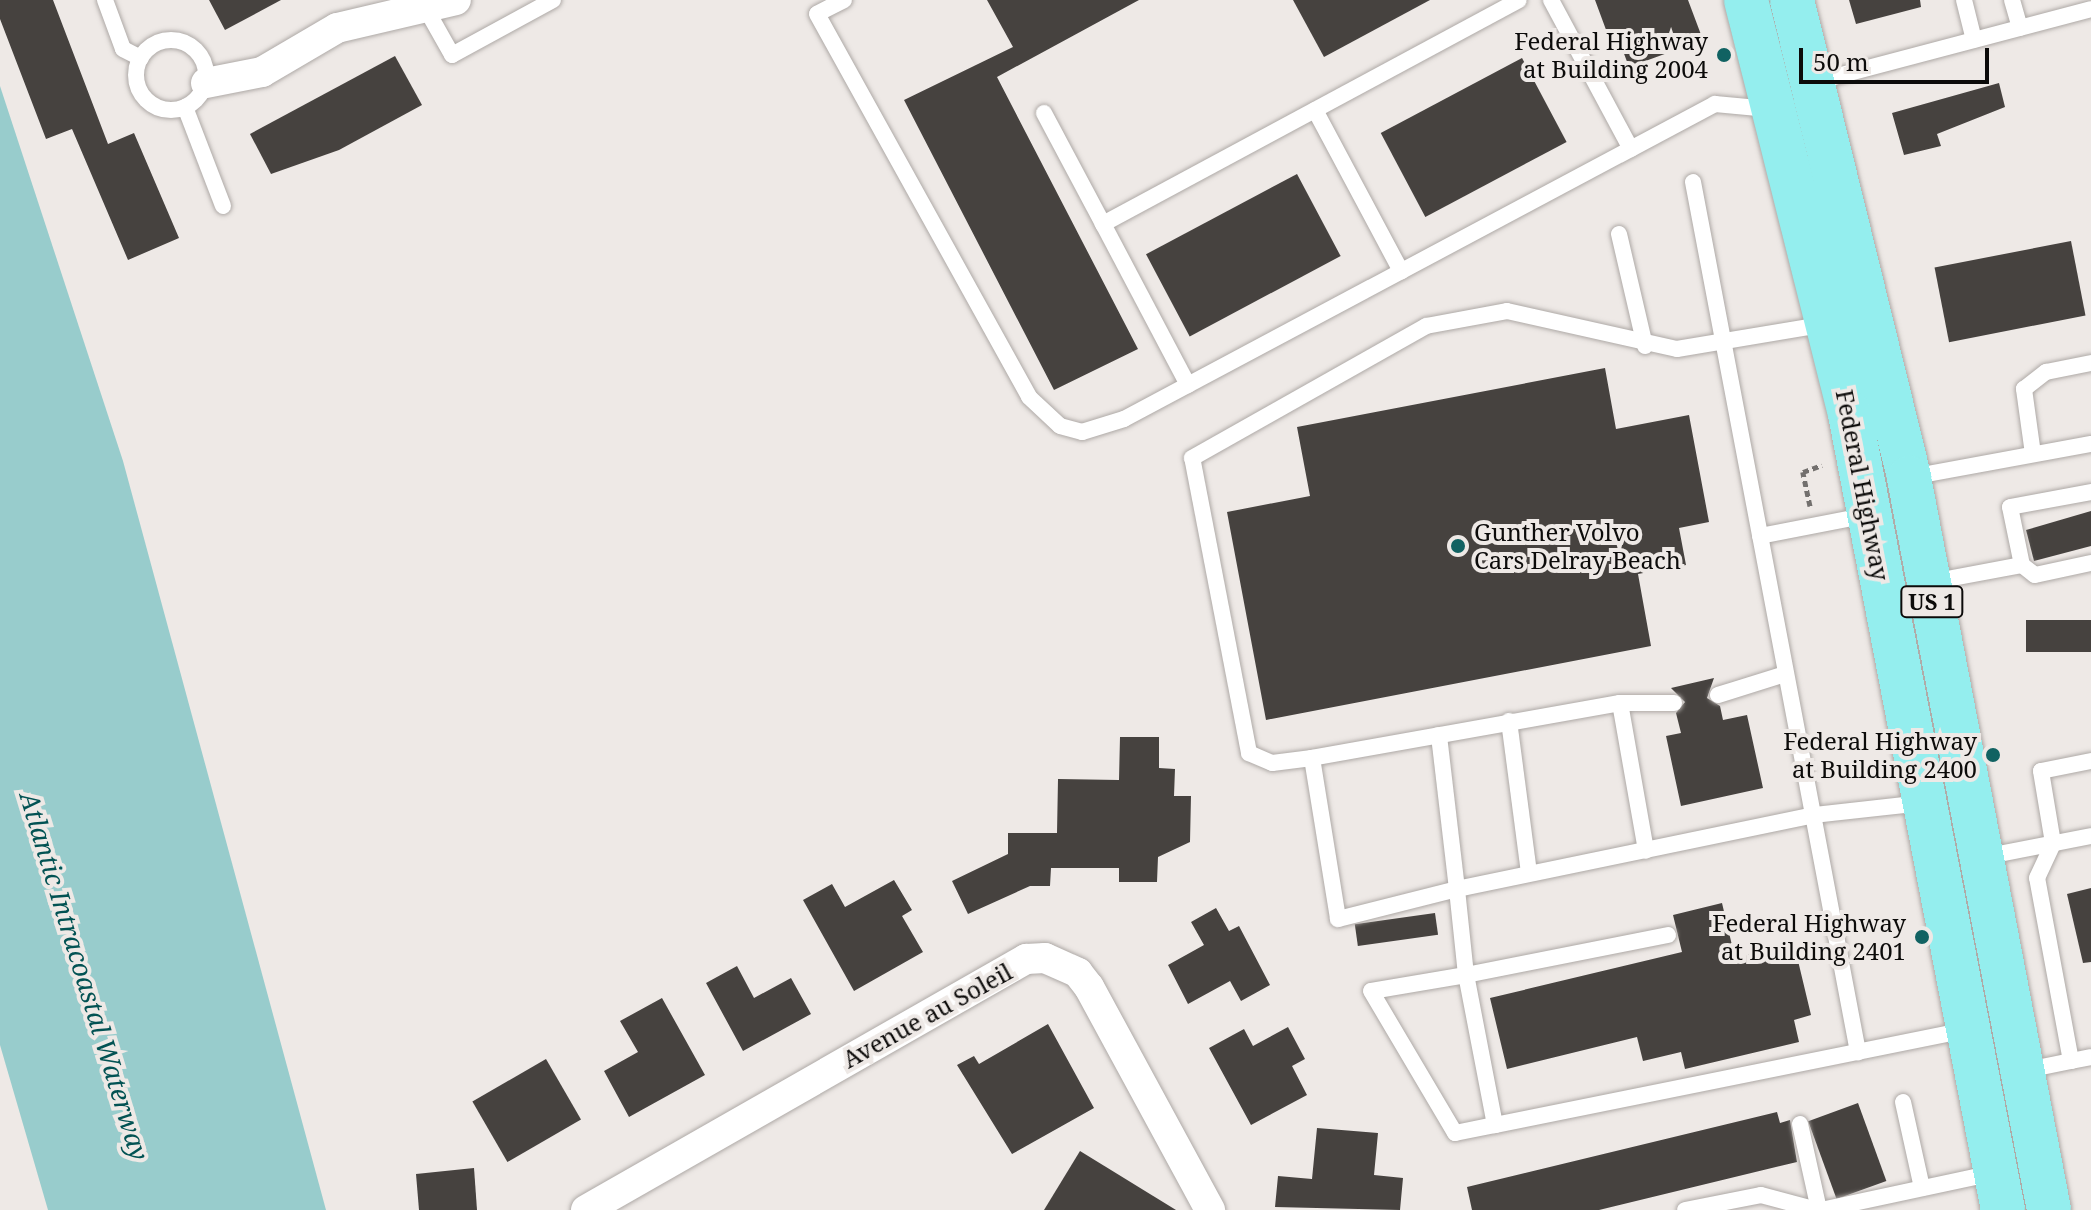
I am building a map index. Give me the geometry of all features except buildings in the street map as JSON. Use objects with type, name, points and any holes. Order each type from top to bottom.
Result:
[{"type":"main road","name":"Federal Highway","points":[[1746,0],[1777,111],[1850,414],[1999,1191]]},
{"type":"main road","name":"Federal Highway","points":[[1792,0],[1815,82],[1909,478],[2049,1210]]},
{"type":"main road","points":[[1850,414],[1882,458],[1909,478]]},
{"type":"main road","points":[[1870,515],[1902,544],[1925,647],[1948,685]]},
{"type":"street","points":[[206,83],[262,72],[337,28],[456,0]]},
{"type":"street","name":"Avenue au Soleil","points":[[586,1210],[1026,959],[1045,958],[1062,962],[1089,987],[1210,1210]]},
{"type":"lane","points":[[105,0],[123,49],[141,58]]},
{"type":"lane","points":[[425,7],[452,55],[553,0]]},
{"type":"lane","points":[[844,0],[817,14],[1042,415],[1082,432],[1104,429],[1715,104],[1777,111]]},
{"type":"lane","points":[[1103,224],[1519,0]]},
{"type":"lane","points":[[1551,0],[1631,149]]},
{"type":"lane","points":[[1964,0],[1974,40]]},
{"type":"lane","points":[[2012,0],[2020,28]]},
{"type":"lane","points":[[1815,82],[2091,9]]},
{"type":"lane","points":[[179,41],[204,61],[206,83],[185,107],[164,110],[145,99],[136,79],[141,58],[157,43],[179,41]]},
{"type":"lane","points":[[185,107],[223,206]]},
{"type":"lane","points":[[1315,110],[1401,271]]},
{"type":"lane","points":[[1044,113],[1188,385]]},
{"type":"lane","points":[[1693,182],[1858,1052]]},
{"type":"lane","points":[[1619,234],[1645,346]]},
{"type":"lane","points":[[1674,703],[1620,703],[1272,763],[1249,753],[1192,458],[1200,448],[1426,326],[1507,311],[1645,346],[1725,344],[1829,323]]},
{"type":"lane","points":[[2033,454],[2024,389],[2046,372],[2091,363]]},
{"type":"lane","points":[[1909,478],[2091,444]]},
{"type":"lane","points":[[2091,492],[2010,507],[2022,565],[2035,575],[2091,563]]},
{"type":"lane","points":[[1760,536],[1870,515]]},
{"type":"lane","points":[[1928,582],[2022,565]]},
{"type":"lane","points":[[1718,695],[1785,674]]},
{"type":"lane","points":[[1620,703],[1646,851]]},
{"type":"lane","points":[[1509,721],[1529,872]]},
{"type":"lane","points":[[1439,735],[1466,975],[1495,1125]]},
{"type":"lane","points":[[1312,758],[1338,919],[1529,872],[1814,815],[1925,803]]},
{"type":"lane","points":[[2071,1061],[2037,878],[2053,843],[2041,771],[2091,761]]},
{"type":"lane","points":[[1982,857],[2091,836]]},
{"type":"lane","points":[[1668,935],[1371,991],[1455,1133],[1968,1030]]},
{"type":"lane","points":[[2022,1071],[2091,1057]]},
{"type":"lane","points":[[1903,1102],[1922,1188]]},
{"type":"lane","points":[[1800,1124],[1819,1210]]},
{"type":"lane","points":[[1685,1210],[1761,1195],[1819,1210],[1922,1188],[1999,1191]]},
{"type":"path","points":[[1796,512],[1811,509],[1803,472],[1822,465]]},
{"type":"water","name":"Atlantic Intracoastal Waterway","points":[[0,86],[123,461],[326,1210],[48,1210],[0,1045]]},
{"type":"place","name":"Federal Highway at Building 2004","points":[[1724,55]]},
{"type":"place","name":"Gunther Volvo Cars Delray Beach","points":[[1458,546]]},
{"type":"place","name":"Federal Highway at Building 2400","points":[[1993,755]]},
{"type":"place","name":"Federal Highway at Building 2401","points":[[1922,937]]}]
